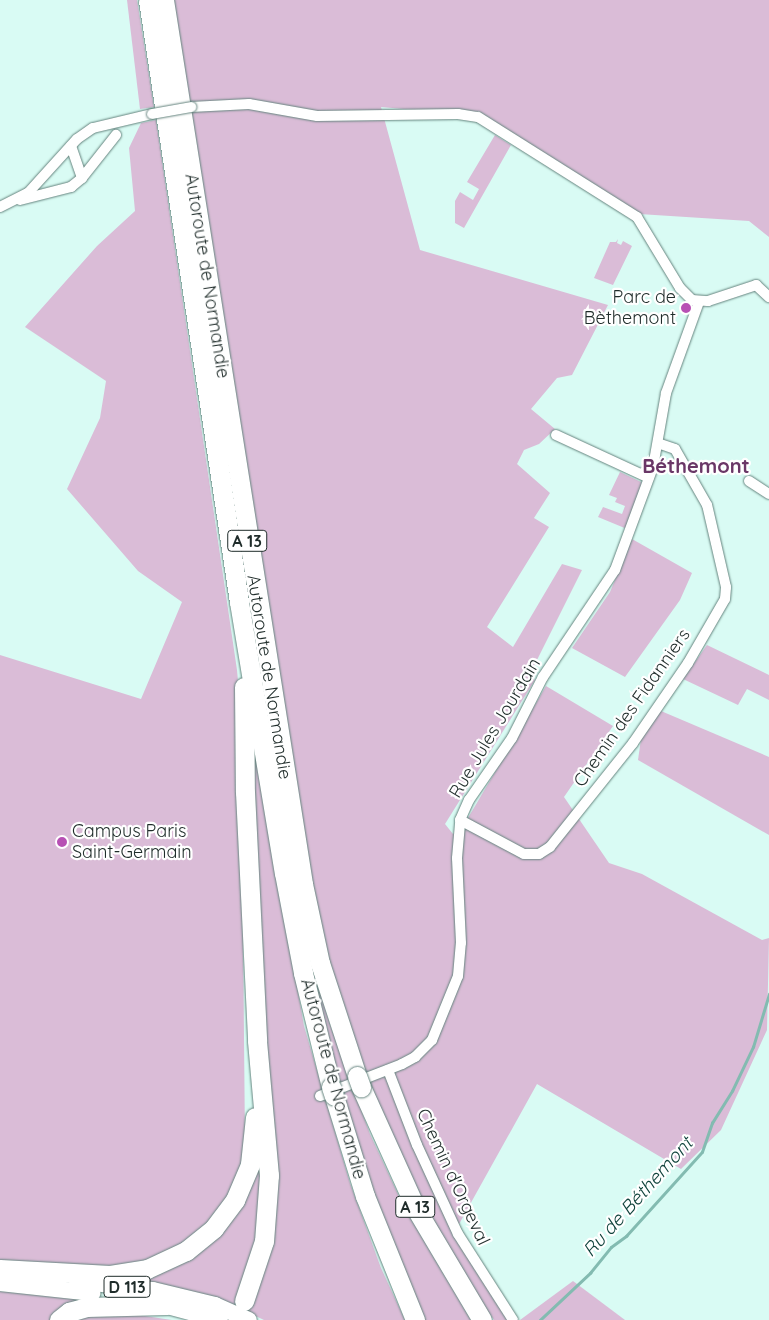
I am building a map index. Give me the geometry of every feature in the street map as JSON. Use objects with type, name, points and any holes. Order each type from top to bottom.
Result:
[{"type":"highway","name":"Autoroute de Normandie","points":[[148,0],[240,602],[292,916],[328,1093],[365,1196],[415,1320]]},
{"type":"highway","name":"Autoroute de Normandie","points":[[164,0],[294,839],[320,963],[359,1081],[416,1210],[482,1320]]},
{"type":"highway","points":[[240,602],[257,1041],[268,1175],[264,1241],[244,1301]]},
{"type":"highway","points":[[0,1270],[110,1275],[147,1268],[186,1251],[214,1228],[235,1200],[250,1164],[255,1122],[257,1041]]},
{"type":"highway","points":[[59,1320],[69,1312],[86,1307],[167,1305]]},
{"type":"main road","name":"D 113","points":[[0,1270],[152,1290],[215,1305],[249,1320]]},
{"type":"main road","name":"D 113","points":[[0,1283],[167,1305],[220,1320]]},
{"type":"street","points":[[5,203],[42,180],[71,146],[93,128],[152,114],[192,107],[249,104],[317,116],[449,114],[478,117],[637,217],[680,288],[699,302],[756,285],[769,297]]},
{"type":"street","points":[[5,203],[60,192],[82,178],[116,135]]},
{"type":"street","points":[[71,146],[82,178]]},
{"type":"street","name":"Rue Jules Jourdain","points":[[328,1093],[388,1070],[415,1057],[432,1040],[458,976],[462,943],[457,858],[460,820],[468,800],[512,738],[543,677],[615,570],[649,478],[658,443],[666,393],[699,302]]},
{"type":"street","points":[[556,435],[649,478]]},
{"type":"street","name":"Chemin des Fidanniers","points":[[460,820],[524,854],[539,854],[550,848],[633,743],[688,663],[725,599],[726,587],[707,505],[675,449],[658,443]]},
{"type":"street","points":[[749,481],[769,494]]},
{"type":"street","name":"Chemin d'Orgeval","points":[[388,1070],[417,1145],[458,1234],[513,1320]]},
{"type":"shaded area","points":[[127,0],[137,0],[154,107],[140,109]]},
{"type":"shaded area","points":[[173,0],[769,0],[769,237],[749,221],[639,214],[482,116],[381,107],[420,250],[608,305],[572,375],[557,378],[531,409],[555,429],[539,444],[524,450],[517,464],[550,493],[534,518],[549,527],[487,627],[513,647],[562,564],[582,570],[529,676],[535,680],[445,824],[453,834],[465,823],[546,686],[613,726],[564,797],[609,863],[642,874],[762,940],[769,938],[767,1030],[721,1130],[681,1169],[537,1084],[458,1226],[514,1320],[494,1320],[455,1265],[383,1119],[357,1050],[330,964],[308,872]]},
{"type":"shaded area","points":[[156,120],[237,670],[241,715],[245,1143],[237,1182],[213,1218],[177,1247],[144,1263],[99,1271],[0,1262],[0,655],[141,699],[182,602],[138,571],[67,489],[100,418],[106,381],[25,327],[97,246],[135,211],[129,148],[141,123]]},
{"type":"shaded area","points":[[495,135],[511,145],[464,228],[455,223],[455,201],[460,192],[473,200],[479,189],[467,182]]},
{"type":"shaded area","points":[[618,239],[617,243],[621,245],[623,241],[632,246],[613,285],[594,278],[610,242],[616,242]]},
{"type":"shaded area","points":[[620,472],[641,482],[642,488],[627,529],[598,517],[603,507],[622,514],[625,506],[615,502],[617,498],[609,495]]},
{"type":"shaded area","points":[[632,539],[692,573],[680,600],[625,677],[572,648],[610,592]]},
{"type":"shaded area","points":[[707,645],[769,675],[769,700],[747,689],[738,705],[683,679]]},
{"type":"shaded area","points":[[661,711],[769,757],[769,835],[638,760],[641,739]]},
{"type":"shaded area","points":[[252,728],[304,1026],[350,1183],[381,1268],[405,1320],[264,1320],[232,1305],[114,1280],[196,1250],[258,1148],[265,1247]]},
{"type":"shaded area","points":[[300,926],[331,1027],[370,1134],[404,1207],[471,1320],[421,1320],[355,1147]]},
{"type":"shaded area","points":[[573,1281],[625,1320],[520,1320]]},
{"type":"shaded area","points":[[0,1291],[79,1299],[51,1320],[0,1320]]},
{"type":"shaded area","points":[[138,1315],[172,1320],[70,1320],[77,1317]]},
{"type":"waterway","name":"Ru de Béthemont","points":[[540,1320],[590,1273],[611,1247],[626,1236],[702,1152],[712,1123],[732,1091],[753,1047],[769,994]]},
{"type":"place","name":"Parc de Bèthemont","points":[[686,308]]},
{"type":"place","name":"Campus Paris Saint-Germain","points":[[62,842]]},
{"type":"district","name":"Béthemont","points":[[696,465]]}]
